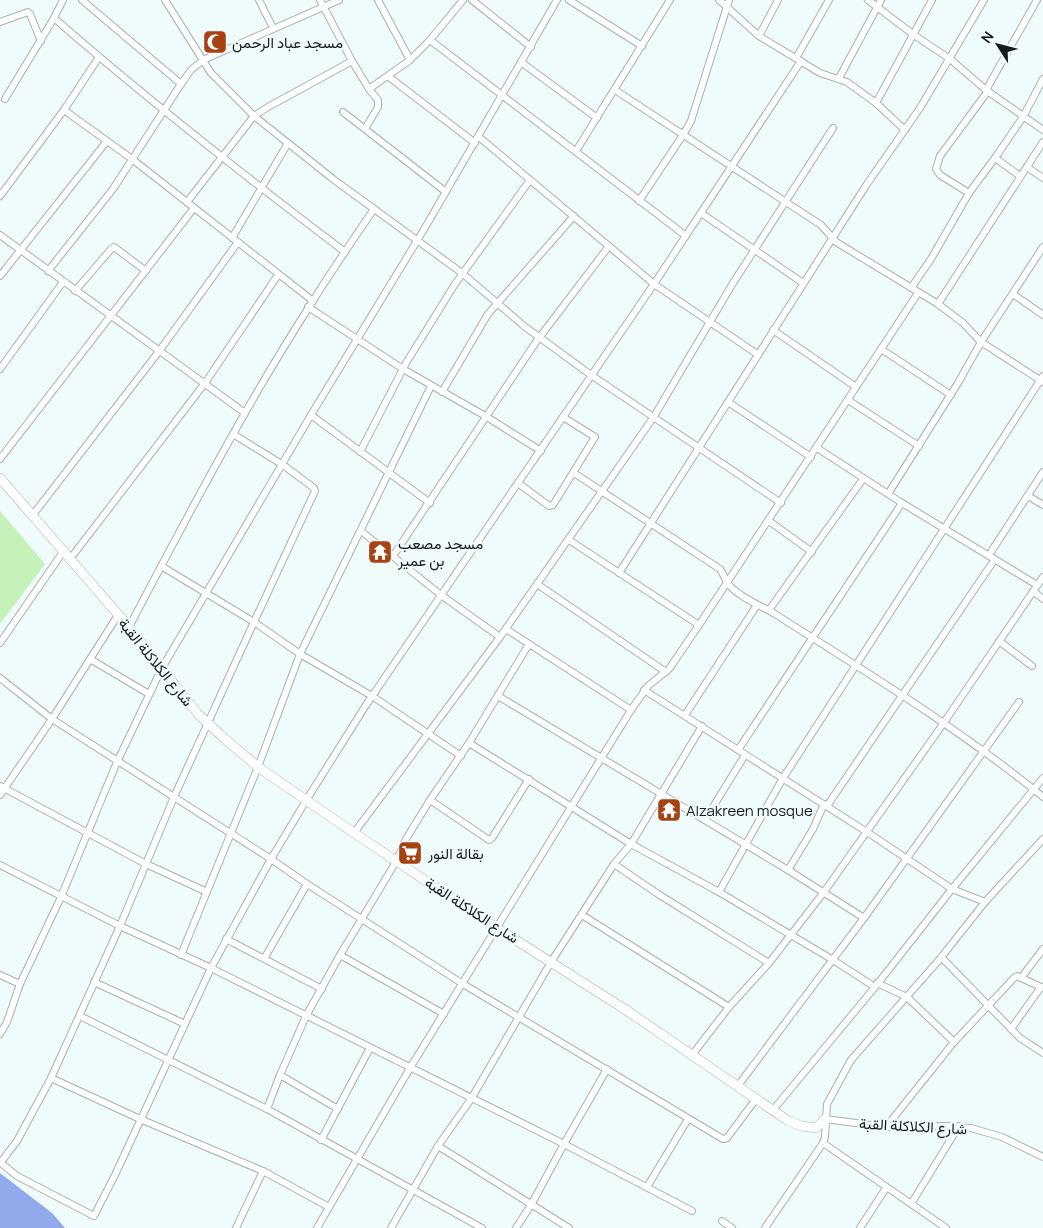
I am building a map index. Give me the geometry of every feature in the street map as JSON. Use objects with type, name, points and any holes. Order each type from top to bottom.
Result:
[{"type":"street","points":[[5,99],[41,41],[63,0]]},
{"type":"street","points":[[82,0],[181,84]]},
{"type":"street","points":[[165,0],[215,78],[254,116],[288,144],[462,273],[524,326],[591,375],[781,502]]},
{"type":"street","points":[[259,0],[273,28]]},
{"type":"street","points":[[320,0],[352,61],[378,100],[378,107],[365,129]]},
{"type":"street","points":[[48,271],[113,189],[163,109],[191,70],[203,60],[339,0]]},
{"type":"street","points":[[378,0],[410,60]]},
{"type":"street","points":[[369,89],[410,60],[430,40],[462,0]]},
{"type":"street","points":[[472,0],[531,47]]},
{"type":"street","points":[[0,1034],[7,1022],[20,984],[61,897],[117,762],[162,668],[357,339],[418,240],[557,0]]},
{"type":"street","points":[[569,0],[642,46]]},
{"type":"street","points":[[576,151],[670,0]]},
{"type":"street","points":[[719,0],[759,36],[820,73],[847,82],[876,103],[905,130]]},
{"type":"street","points":[[640,201],[683,135],[693,116],[729,0]]},
{"type":"street","points":[[759,36],[778,0]]},
{"type":"street","points":[[233,434],[283,465],[314,488],[315,491],[174,797],[120,926],[51,1078],[17,1141],[1,1162],[17,1176],[94,1216],[211,968],[271,859],[307,799],[372,696],[541,451],[732,167],[798,60],[829,0]]},
{"type":"street","points":[[868,0],[914,35],[950,59],[987,91],[1043,130]]},
{"type":"street","points":[[839,78],[881,0]]},
{"type":"street","points":[[876,103],[932,0]]},
{"type":"street","points":[[619,573],[757,354],[867,184],[905,130],[950,59],[984,0]]},
{"type":"street","points":[[969,193],[940,175],[936,169],[936,163],[987,91],[1037,0]]},
{"type":"street","points":[[0,22],[28,12],[41,41]]},
{"type":"street","points":[[54,18],[222,158],[345,252]]},
{"type":"street","points":[[430,40],[686,236]]},
{"type":"street","points":[[0,196],[64,110],[99,57]]},
{"type":"street","points":[[187,202],[254,116],[268,106],[352,61]]},
{"type":"street","points":[[521,62],[597,118]]},
{"type":"street","points":[[388,77],[530,180],[654,284],[757,354]]},
{"type":"street","points":[[911,288],[931,259],[969,193],[1023,116],[1043,79]]},
{"type":"street","points":[[615,90],[821,225],[832,238],[938,304],[963,323],[981,342],[1042,380],[855,665],[784,778],[719,892]]},
{"type":"street","points":[[64,110],[132,159],[313,301]]},
{"type":"street","points":[[343,112],[446,192]]},
{"type":"street","points":[[354,833],[506,630],[653,418],[710,321],[833,128]]},
{"type":"street","points":[[0,276],[107,141]]},
{"type":"street","points":[[938,304],[1043,142]]},
{"type":"street","points":[[32,516],[160,350],[235,240],[261,189],[288,144]]},
{"type":"street","points":[[995,158],[1020,176]]},
{"type":"street","points":[[1027,167],[1043,178]]},
{"type":"street","points":[[360,452],[399,381],[403,369],[462,273],[530,180]]},
{"type":"street","points":[[0,459],[194,208]]},
{"type":"street","points":[[129,627],[245,413],[308,308],[374,209]]},
{"type":"street","points":[[701,213],[803,283]]},
{"type":"street","points":[[442,392],[483,320],[574,216]]},
{"type":"street","points":[[0,235],[245,413]]},
{"type":"street","points":[[393,556],[540,336],[609,246]]},
{"type":"street","points":[[75,291],[114,247],[146,271]]},
{"type":"street","points":[[888,494],[951,395],[981,342],[1043,247]]},
{"type":"street","points":[[70,560],[205,383],[278,275]]},
{"type":"street","points":[[0,369],[63,282]]},
{"type":"street","points":[[317,1228],[410,1068],[631,710],[644,690],[666,672],[728,583],[918,292]]},
{"type":"street","points":[[1013,294],[1043,315]]},
{"type":"street","points":[[308,308],[403,369],[487,417],[541,451]]},
{"type":"street","points":[[773,330],[856,387]]},
{"type":"street","points":[[881,349],[951,395]]},
{"type":"street","points":[[181,954],[258,766],[300,654],[431,386]]},
{"type":"street","points":[[848,400],[919,446]]},
{"type":"street","points":[[728,402],[811,457]]},
{"type":"street","points":[[311,416],[430,503]]},
{"type":"street","points":[[518,483],[552,506],[595,437],[563,418]]},
{"type":"street","points":[[817,448],[902,503],[992,557],[1035,588],[1043,598]]},
{"type":"street","points":[[788,870],[814,829],[826,805],[992,557],[1043,472]]},
{"type":"street","points":[[574,473],[720,569],[734,589],[757,605],[769,610],[901,695],[984,752],[1043,798]]},
{"type":"street","name":"شارع الكلاكلة القبة","points":[[0,478],[129,627],[188,703],[208,725],[258,766],[354,833],[497,928],[626,1010],[756,1099],[796,1124],[806,1127],[816,1128],[825,1119],[886,1127],[959,1126],[979,1129],[1002,1137],[1043,1157]]},
{"type":"street","points":[[769,610],[863,478]]},
{"type":"street","points":[[1028,496],[1043,505]]},
{"type":"street","points":[[738,750],[902,503]]},
{"type":"street","points":[[769,521],[812,552]]},
{"type":"street","points":[[360,531],[441,596],[500,638]]},
{"type":"street","points":[[569,540],[699,625]]},
{"type":"street","points":[[0,643],[63,552]]},
{"type":"street","points":[[161,566],[254,622],[300,654],[372,696],[461,756]]},
{"type":"street","points":[[692,1055],[824,892],[943,724],[1043,577]]},
{"type":"street","points":[[538,584],[666,672]]},
{"type":"street","points":[[685,715],[757,605]]},
{"type":"street","points":[[0,795],[2,787],[52,719],[118,615]]},
{"type":"street","points":[[506,630],[631,710]]},
{"type":"street","points":[[999,641],[1032,666]]},
{"type":"street","points":[[267,1109],[306,1016],[340,955],[397,860],[406,839],[430,800],[461,756],[529,644]]},
{"type":"street","points":[[90,659],[149,694]]},
{"type":"street","points":[[0,678],[52,719],[117,762],[231,833],[463,984],[723,1139],[727,1138],[756,1099]]},
{"type":"street","points":[[644,690],[826,805],[952,889],[985,902]]},
{"type":"street","points":[[498,696],[602,757],[864,918]]},
{"type":"street","points":[[737,1086],[834,960],[1019,702]]},
{"type":"street","points":[[391,1228],[438,1146],[471,1099],[517,1017],[551,962],[614,864],[631,844],[702,726]]},
{"type":"street","points":[[469,743],[631,844],[719,892],[876,985],[908,997],[954,1042]]},
{"type":"street","points":[[705,820],[745,754]]},
{"type":"street","points":[[773,1110],[1043,778]]},
{"type":"street","points":[[430,800],[489,840],[529,780]]},
{"type":"street","points":[[2,787],[146,864],[207,892]]},
{"type":"street","points":[[765,1228],[823,1143],[827,1104],[851,1060],[908,997],[985,902],[1043,839]]},
{"type":"street","points":[[614,864],[658,894],[769,962]]},
{"type":"street","points":[[0,866],[120,926],[211,968],[564,1144],[692,1211]]},
{"type":"street","points":[[264,959],[307,884]]},
{"type":"street","points":[[582,915],[729,1007]]},
{"type":"street","points":[[226,939],[322,989]]},
{"type":"street","points":[[1021,978],[1043,949]]},
{"type":"street","points":[[340,955],[444,1014]]},
{"type":"street","points":[[941,957],[1020,1038],[1043,1053]]},
{"type":"street","points":[[0,975],[20,984]]},
{"type":"street","points":[[886,1127],[954,1042],[1015,977],[1042,987],[1011,1029]]},
{"type":"street","points":[[94,982],[185,1024]]},
{"type":"street","points":[[80,1016],[267,1109],[482,1228]]},
{"type":"street","points":[[321,1140],[370,1048]]},
{"type":"street","points":[[516,1228],[531,1205],[607,1069]]},
{"type":"street","points":[[280,1075],[338,1109]]},
{"type":"street","points":[[51,1078],[140,1119],[263,1171],[329,1207]]},
{"type":"street","points":[[647,1187],[688,1119]]},
{"type":"street","points":[[911,1204],[959,1126]]},
{"type":"street","points":[[823,1143],[946,1228]]},
{"type":"street","points":[[438,1146],[569,1228]]},
{"type":"street","points":[[236,1228],[263,1171]]},
{"type":"street","points":[[860,1228],[886,1188]]},
{"type":"street","points":[[722,1221],[732,1228]]},
{"type":"green space","points":[[0,511],[45,564],[0,624]]},
{"type":"water","points":[[0,1173],[52,1213],[65,1228],[0,1228]]},
{"type":"place","name":"مسجد عباد الرحمن","points":[[215,42]]},
{"type":"place","name":"مسجد مصعب بن عمير","points":[[380,552]]},
{"type":"place","name":"Alzakreen mosque","points":[[669,810]]},
{"type":"place","name":"بقالة النور","points":[[410,853]]}]
